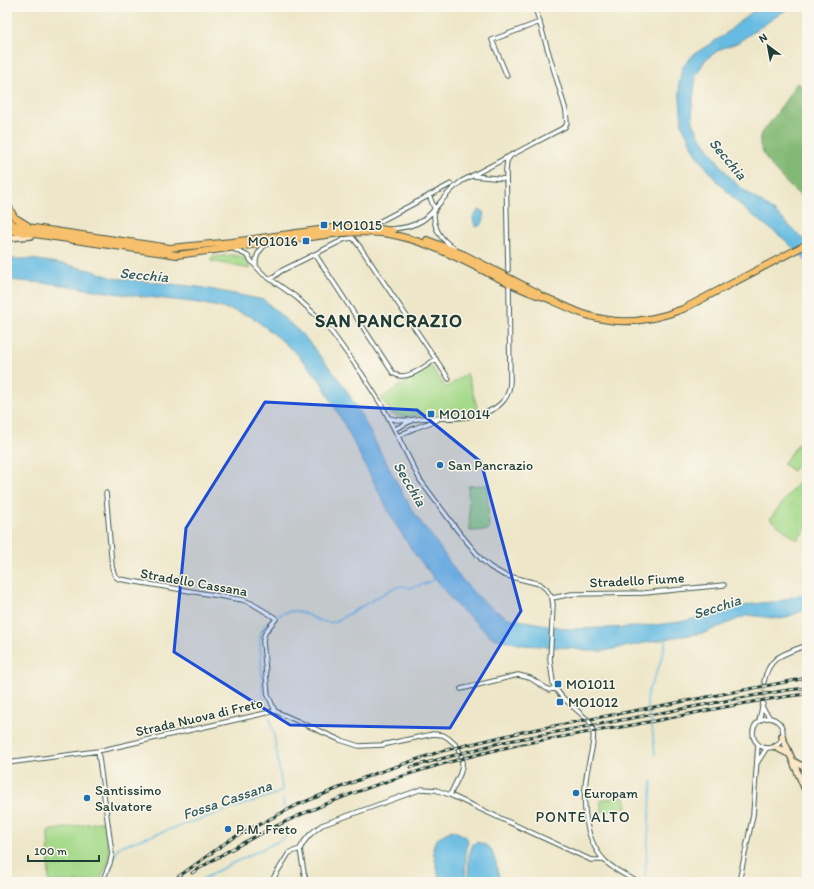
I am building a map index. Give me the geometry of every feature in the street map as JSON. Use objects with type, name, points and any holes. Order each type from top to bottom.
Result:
[{"type":"main road","points":[[7,204],[14,217],[34,228]]},
{"type":"main road","points":[[7,220],[14,225],[170,248],[232,242],[340,227],[386,229],[425,239],[464,255],[531,288],[548,299]]},
{"type":"main road","points":[[7,230],[39,233],[48,236],[172,255],[353,232],[388,233],[405,237],[439,249],[528,292],[586,315],[603,320],[622,321],[658,318],[683,309],[807,244]]},
{"type":"street","points":[[386,229],[403,228],[414,225],[427,218],[449,192],[458,184],[565,127],[567,123],[566,110],[535,7]]},
{"type":"street","points":[[506,76],[492,40],[540,22]]},
{"type":"street","points":[[508,270],[506,179],[507,161],[514,153]]},
{"type":"street","points":[[470,177],[476,176],[506,179]]},
{"type":"street","points":[[377,223],[451,184]]},
{"type":"street","points":[[429,195],[434,211],[434,224],[442,238],[464,255]]},
{"type":"street","points":[[7,238],[26,235],[48,236]]},
{"type":"street","points":[[271,279],[281,271],[348,238],[353,238],[356,240],[449,379]]},
{"type":"street","points":[[257,267],[256,258],[258,253],[268,242]]},
{"type":"street","points":[[231,248],[248,256],[263,274],[296,297],[320,319],[362,374],[389,418],[420,480],[454,526],[482,560],[490,567],[504,575],[540,584],[546,589],[552,598],[553,611],[550,660],[551,678],[555,688],[562,697],[585,716],[592,725],[593,730],[592,748],[585,784],[584,806],[591,837],[597,851],[604,860],[612,867],[638,882]]},
{"type":"street","points":[[315,254],[393,373],[399,377],[408,375],[436,359]]},
{"type":"street","points":[[389,418],[401,421],[412,421],[427,418],[440,419],[472,416],[488,412],[501,404],[509,391],[510,380],[509,287]]},
{"type":"street","points":[[398,436],[414,428],[440,419]]},
{"type":"street","points":[[395,429],[412,421]]},
{"type":"street","name":"Stradello Cassana","points":[[106,493],[112,567],[115,576],[119,579],[243,600],[267,612],[276,619],[266,629],[263,641],[268,695],[275,711]]},
{"type":"street","name":"Stradello Fiume","points":[[552,598],[572,594],[644,593],[724,584]]},
{"type":"street","points":[[764,682],[771,662],[784,654],[807,645]]},
{"type":"street","points":[[462,689],[518,675],[530,678],[549,690],[555,688]]},
{"type":"street","points":[[759,721],[763,705],[770,718],[778,723],[783,731],[781,740],[775,747],[766,749],[758,745],[754,740],[752,733],[754,726],[759,721],[770,718]]},
{"type":"street","name":"Strada Nuova di Freto","points":[[7,762],[98,751],[275,711],[340,740],[359,746],[373,746],[433,734],[443,735],[456,745],[461,754],[462,760],[460,774],[450,795]]},
{"type":"street","points":[[782,736],[807,794]]},
{"type":"street","points":[[739,882],[753,815],[758,745]]},
{"type":"street","points":[[775,747],[789,754]]},
{"type":"street","points":[[756,764],[766,749]]},
{"type":"street","points":[[98,751],[112,854],[102,882]]},
{"type":"street","points":[[792,760],[807,768]]},
{"type":"street","points":[[307,882],[300,849],[311,832],[322,824],[418,790],[436,790],[450,795],[591,860],[604,860]]},
{"type":"street","points":[[271,882],[290,853],[300,849]]},
{"type":"highlighted area","points":[[265,402],[417,410],[481,462],[521,611],[450,728],[290,725],[174,652],[186,528]]},
{"type":"green space","points":[[797,83],[807,89],[807,202],[775,171],[762,151],[760,142],[761,133],[773,119]]},
{"type":"green space","points":[[231,255],[244,258],[250,269],[211,261],[211,258],[213,257]]},
{"type":"green space","points":[[431,366],[446,388],[467,373],[478,410],[402,417],[392,414],[381,398]]},
{"type":"green space","points":[[798,444],[807,451],[807,453],[793,471],[783,464]]},
{"type":"green space","points":[[807,471],[807,528],[797,540],[770,519]]},
{"type":"green space","points":[[487,485],[489,530],[470,531],[468,486]]},
{"type":"green space","points":[[625,796],[627,808],[602,812],[600,800]]},
{"type":"green space","points":[[105,821],[109,861],[99,882],[49,882],[48,831]]},
{"type":"water","points":[[760,7],[790,7],[737,43],[720,49],[705,60],[696,76],[692,108],[693,122],[699,135],[730,178],[741,188],[775,212],[807,243],[807,262],[784,239],[743,208],[718,182],[698,157],[682,125],[679,84],[682,68],[694,54],[723,36],[745,17]]},
{"type":"water","points":[[479,210],[483,211],[484,219],[481,225],[476,227],[473,217]]},
{"type":"water","points":[[7,259],[31,259],[64,264],[94,271],[113,278],[199,287],[264,300],[304,336],[341,382],[359,411],[416,516],[434,539],[459,576],[475,594],[493,609],[508,618],[569,629],[637,627],[680,622],[752,604],[780,601],[807,592],[807,609],[782,619],[748,615],[704,633],[603,651],[585,651],[570,648],[525,645],[493,638],[455,604],[414,553],[394,522],[320,380],[297,354],[279,338],[252,317],[232,310],[200,303],[113,293],[56,284],[7,280]]},
{"type":"water","points":[[452,830],[465,836],[468,840],[465,877],[463,880],[457,882],[440,882],[433,849],[437,839]]},
{"type":"water","points":[[478,842],[491,849],[499,877],[495,882],[476,882],[468,877],[469,855],[473,844]]},
{"type":"waterway","name":"Fossa Cassana","points":[[267,711],[263,699],[260,637],[264,626],[271,620],[291,611],[306,614],[326,622],[335,622],[393,588],[402,586],[411,588],[427,583],[436,578]]},
{"type":"waterway","points":[[655,755],[652,726],[647,701],[648,691],[659,667],[667,638]]},
{"type":"waterway","name":"Fossa Cassana","points":[[104,882],[111,868],[117,849],[121,846],[281,792],[282,788],[274,735],[269,715]]},
{"type":"waterway","points":[[645,878],[652,782]]},
{"type":"waterway","points":[[283,799],[284,807]]},
{"type":"waterway","points":[[198,882],[221,869],[281,840],[287,834],[286,825]]},
{"type":"tunnel","points":[[763,703],[764,682]]},
{"type":"railway","points":[[171,882],[231,839],[297,805],[371,775],[442,751],[522,732],[807,678]]},
{"type":"railway","points":[[411,767],[503,742],[746,697],[807,688]]},
{"type":"railway","points":[[192,873],[228,851],[303,813],[382,783],[463,758],[521,744],[638,724],[743,703],[807,694]]},
{"type":"place","name":"MO1015","points":[[324,225]]},
{"type":"place","name":"MO1016","points":[[306,241]]},
{"type":"place","name":"MO1014","points":[[431,414]]},
{"type":"place","name":"San Pancrazio","points":[[440,465]]},
{"type":"place","name":"MO1011","points":[[558,684]]},
{"type":"place","name":"MO1012","points":[[560,702]]},
{"type":"place","name":"Europam","points":[[576,793]]},
{"type":"place","name":"Santissimo Salvatore","points":[[87,798]]},
{"type":"place","name":"P.M. Freto","points":[[228,829]]},
{"type":"district","name":"SAN PANCRAZIO","points":[[389,321]]},
{"type":"district","name":"PONTE ALTO","points":[[583,817]]},
{"type":"water label","name":"Secchia","points":[[728,159]]},
{"type":"water label","name":"Secchia","points":[[144,275]]},
{"type":"water label","name":"Secchia","points":[[410,484]]},
{"type":"water label","name":"Secchia","points":[[717,607]]}]
